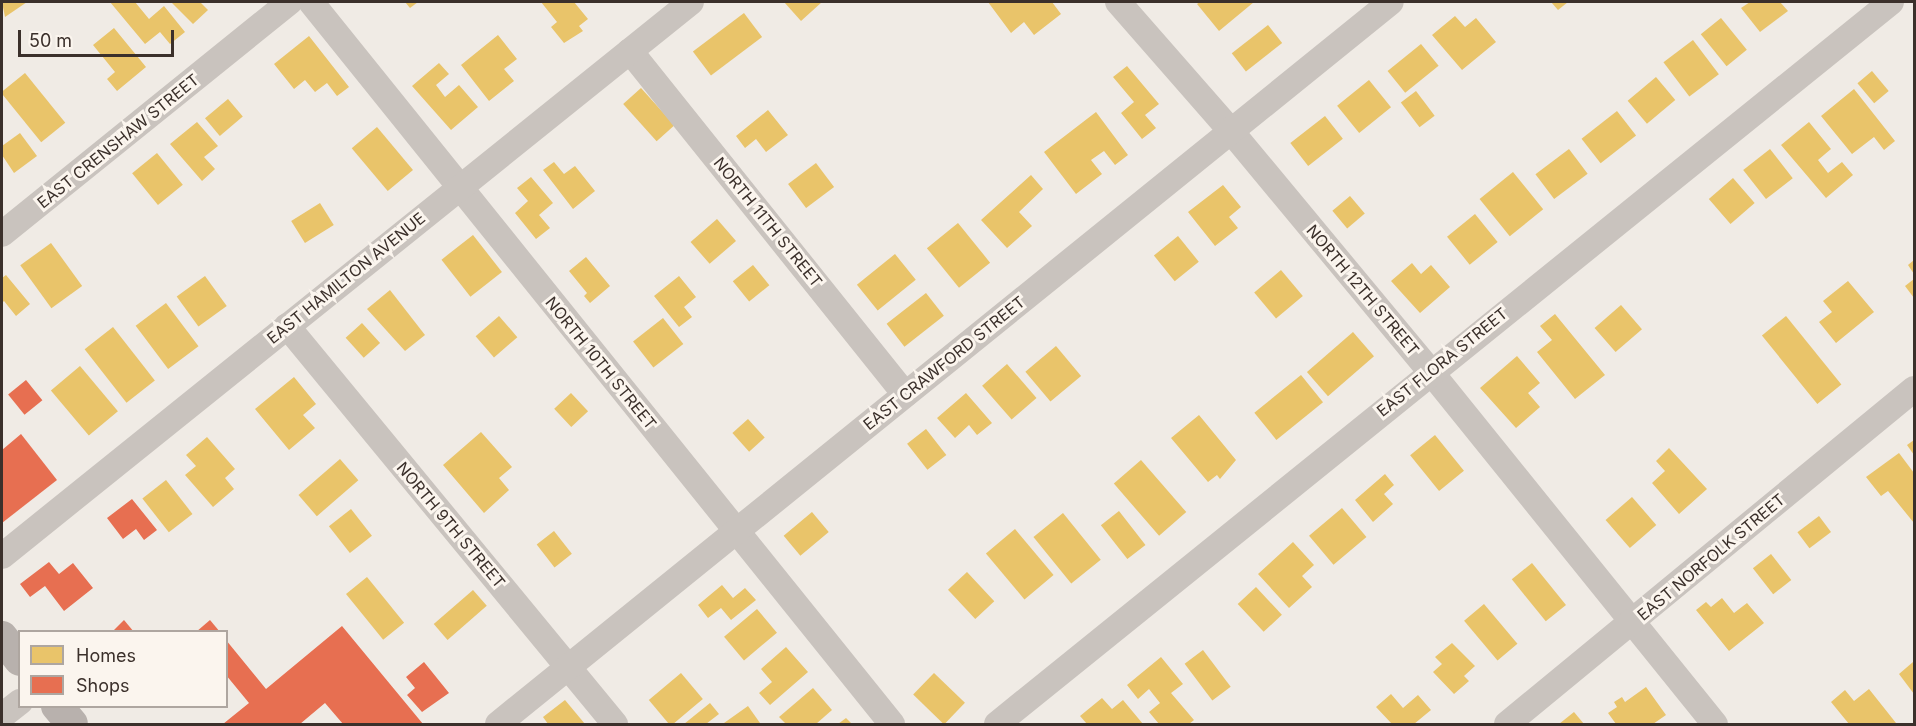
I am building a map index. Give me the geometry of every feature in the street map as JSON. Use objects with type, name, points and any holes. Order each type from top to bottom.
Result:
[{"type":"main road","points":[[2,637],[18,657]]},
{"type":"main road","points":[[59,708],[72,724]]},
{"type":"street","name":"EAST CRENSHAW STREET","points":[[2,234],[290,2]]},
{"type":"street","name":"NORTH 10TH STREET","points":[[311,2],[892,724]]},
{"type":"street","name":"EAST HAMILTON AVENUE","points":[[2,556],[459,186],[691,2]]},
{"type":"street","name":"NORTH 12TH STREET","points":[[1118,2],[1230,130],[1430,371],[1715,724]]},
{"type":"street","name":"EAST CRAWFORD STREET","points":[[498,724],[1390,2]]},
{"type":"street","name":"EAST FLORA STREET","points":[[996,724],[1430,371],[1891,2]]},
{"type":"street","name":"NORTH 11TH STREET","points":[[630,51],[905,394]]},
{"type":"street","name":"NORTH 9TH STREET","points":[[287,326],[615,724]]},
{"type":"street","name":"EAST NORFOLK STREET","points":[[1507,724],[1914,389]]},
{"type":"street","points":[[2,716],[18,704]]},
{"type":"building: Homes","points":[[2,2],[27,2],[5,17]]},
{"type":"building: Homes","points":[[110,2],[135,2],[149,19],[164,6],[185,32],[170,44],[160,32],[145,44]]},
{"type":"building: Homes","points":[[171,2],[200,2],[208,10],[193,24]]},
{"type":"building: Homes","points":[[405,2],[418,2],[410,8]]},
{"type":"building: Homes","points":[[541,2],[574,2],[588,19],[579,26],[583,31],[564,43],[551,27],[557,22]]},
{"type":"building: Homes","points":[[784,2],[822,2],[801,21]]},
{"type":"building: Homes","points":[[988,2],[1052,2],[1061,14],[1034,35],[1024,22],[1011,33]]},
{"type":"building: Homes","points":[[1200,2],[1254,2],[1219,31],[1197,4]]},
{"type":"building: Homes","points":[[1551,2],[1568,2],[1558,10]]},
{"type":"building: Homes","points":[[1750,2],[1780,2],[1788,11],[1760,32],[1741,8]]},
{"type":"building: Homes","points":[[744,13],[762,37],[711,75],[693,52]]},
{"type":"building: Homes","points":[[1455,16],[1465,27],[1476,18],[1496,42],[1462,70],[1432,35]]},
{"type":"building: Homes","points":[[1721,18],[1747,50],[1727,66],[1701,34]]},
{"type":"building: Homes","points":[[1268,25],[1282,43],[1246,71],[1232,53]]},
{"type":"building: Homes","points":[[114,28],[146,67],[117,91],[107,79],[115,72],[93,45]]},
{"type":"building: Homes","points":[[498,35],[517,59],[504,69],[514,81],[489,101],[461,65]]},
{"type":"building: Homes","points":[[309,36],[349,87],[337,96],[327,83],[315,92],[305,80],[294,89],[274,64]]},
{"type":"building: Homes","points":[[1693,40],[1719,74],[1689,97],[1663,62]]},
{"type":"building: Homes","points":[[1421,44],[1439,66],[1405,93],[1388,71]]},
{"type":"building: Homes","points":[[439,63],[449,74],[436,85],[445,97],[459,85],[478,107],[451,130],[412,86]]},
{"type":"building: Homes","points":[[1127,66],[1159,104],[1145,115],[1156,128],[1142,139],[1121,113],[1134,102],[1113,77]]},
{"type":"building: Homes","points":[[1872,71],[1889,91],[1874,103],[1857,83]]},
{"type":"building: Homes","points":[[25,73],[65,123],[41,142],[2,94]]},
{"type":"building: Homes","points":[[1656,77],[1675,100],[1647,124],[1628,101]]},
{"type":"building: Homes","points":[[1369,80],[1391,107],[1359,133],[1337,106]]},
{"type":"building: Homes","points":[[641,88],[674,125],[657,141],[623,104]]},
{"type":"building: Homes","points":[[1854,89],[1895,141],[1884,150],[1874,137],[1852,154],[1821,116]]},
{"type":"building: Homes","points":[[1416,91],[1435,116],[1419,127],[1401,102]]},
{"type":"building: Homes","points":[[228,99],[243,117],[220,136],[205,118]]},
{"type":"building: Homes","points":[[768,110],[788,135],[766,152],[756,139],[745,148],[736,136]]},
{"type":"building: Homes","points":[[1617,111],[1636,135],[1601,163],[1582,139]]},
{"type":"building: Homes","points":[[1096,112],[1128,155],[1115,165],[1104,151],[1091,160],[1102,174],[1076,194],[1044,152]]},
{"type":"building: Homes","points":[[1325,116],[1343,139],[1308,166],[1290,143]]},
{"type":"building: Homes","points":[[197,122],[218,146],[204,157],[215,169],[202,181],[170,144]]},
{"type":"building: Homes","points":[[1809,122],[1831,149],[1818,160],[1828,173],[1842,162],[1853,175],[1826,198],[1781,145]]},
{"type":"building: Homes","points":[[377,127],[413,170],[388,191],[352,148]]},
{"type":"building: Homes","points":[[20,133],[37,156],[14,173],[2,155],[2,146]]},
{"type":"building: Homes","points":[[1569,149],[1588,174],[1554,199],[1535,174]]},
{"type":"building: Homes","points":[[1770,149],[1793,178],[1766,199],[1743,170]]},
{"type":"building: Homes","points":[[157,153],[183,185],[158,205],[132,173]]},
{"type":"building: Homes","points":[[554,162],[564,174],[575,166],[595,191],[573,209],[543,170]]},
{"type":"building: Homes","points":[[816,163],[834,187],[806,208],[788,184]]},
{"type":"building: Homes","points":[[1513,172],[1543,209],[1510,236],[1480,199]]},
{"type":"building: Homes","points":[[1031,175],[1043,189],[1019,212],[1032,226],[1007,248],[981,220]]},
{"type":"building: Homes","points":[[531,177],[553,203],[539,215],[550,228],[536,239],[515,213],[528,201],[517,188]]},
{"type":"building: Homes","points":[[1733,178],[1755,203],[1730,224],[1709,199]]},
{"type":"building: Homes","points":[[1223,185],[1241,207],[1229,217],[1238,228],[1215,246],[1188,212]]},
{"type":"building: Homes","points":[[1350,196],[1365,214],[1347,228],[1332,211]]},
{"type":"building: Homes","points":[[320,203],[334,225],[305,243],[291,221]]},
{"type":"building: Homes","points":[[1475,214],[1498,242],[1470,265],[1447,237]]},
{"type":"building: Homes","points":[[717,219],[736,241],[710,264],[691,242]]},
{"type":"building: Homes","points":[[958,223],[990,263],[959,288],[927,248]]},
{"type":"building: Homes","points":[[473,235],[502,272],[470,297],[441,260]]},
{"type":"building: Homes","points":[[1178,236],[1199,262],[1175,281],[1154,256]]},
{"type":"building: Homes","points":[[51,243],[82,286],[51,308],[20,265]]},
{"type":"building: Homes","points":[[895,254],[916,280],[878,310],[857,285]]},
{"type":"building: Homes","points":[[586,257],[610,286],[590,303],[584,296],[587,293],[569,271]]},
{"type":"building: Homes","points":[[1914,260],[1914,274],[1908,265]]},
{"type":"building: Homes","points":[[1412,263],[1421,274],[1431,265],[1450,287],[1420,313],[1391,281]]},
{"type":"building: Homes","points":[[753,265],[769,285],[749,302],[733,281]]},
{"type":"building: Homes","points":[[1281,270],[1303,296],[1276,319],[1254,292]]},
{"type":"building: Homes","points":[[6,275],[30,304],[16,316],[4,301],[2,303],[2,278]]},
{"type":"building: Homes","points":[[205,276],[227,306],[198,327],[177,297]]},
{"type":"building: Homes","points":[[679,276],[696,297],[684,307],[692,317],[679,327],[654,296]]},
{"type":"building: Homes","points":[[1914,279],[1914,298],[1905,286]]},
{"type":"building: Homes","points":[[1848,281],[1874,312],[1836,343],[1819,322],[1832,312],[1823,301]]},
{"type":"building: Homes","points":[[390,290],[425,335],[405,351],[367,309]]},
{"type":"building: Homes","points":[[926,293],[944,316],[904,347],[887,324]]},
{"type":"building: Homes","points":[[166,303],[198,346],[168,369],[136,326]]},
{"type":"building: Homes","points":[[1621,305],[1642,329],[1616,352],[1595,328]]},
{"type":"building: Homes","points":[[1555,314],[1605,375],[1575,399],[1537,352],[1552,340],[1540,326]]},
{"type":"building: Homes","points":[[499,316],[517,337],[494,357],[476,336]]},
{"type":"building: Homes","points":[[1786,316],[1841,384],[1817,404],[1762,336]]},
{"type":"building: Homes","points":[[663,318],[683,344],[653,367],[633,341]]},
{"type":"building: Homes","points":[[362,323],[380,343],[364,358],[346,338]]},
{"type":"building: Homes","points":[[113,327],[155,381],[126,403],[85,349]]},
{"type":"building: Homes","points":[[1353,332],[1374,356],[1328,396],[1307,372]]},
{"type":"building: Homes","points":[[1056,346],[1081,376],[1050,402],[1025,372]]},
{"type":"building: Homes","points":[[1517,356],[1540,383],[1528,393],[1540,407],[1516,428],[1480,388]]},
{"type":"building: Homes","points":[[1007,364],[1037,398],[1012,420],[982,386]]},
{"type":"building: Homes","points":[[80,366],[118,411],[89,436],[51,390]]},
{"type":"building: Homes","points":[[1301,375],[1323,402],[1276,440],[1254,413]]},
{"type":"building: Homes","points":[[294,377],[316,404],[303,415],[315,428],[289,450],[255,409]]},
{"type":"building: Homes","points":[[571,393],[588,411],[571,427],[554,409]]},
{"type":"building: Homes","points":[[966,393],[992,423],[977,435],[969,425],[955,438],[937,418]]},
{"type":"building: Homes","points":[[1199,415],[1236,460],[1220,479],[1217,475],[1208,482],[1171,438]]},
{"type":"building: Homes","points":[[748,419],[765,438],[749,452],[732,433]]},
{"type":"building: Homes","points":[[926,429],[946,455],[927,470],[907,444]]},
{"type":"building: Homes","points":[[481,432],[512,467],[499,478],[509,490],[484,513],[443,465]]},
{"type":"building: Homes","points":[[1435,435],[1464,471],[1439,491],[1410,455]]},
{"type":"building: Homes","points":[[207,437],[235,469],[225,478],[234,489],[213,507],[185,475],[196,466],[186,455]]},
{"type":"building: Homes","points":[[1914,440],[1914,455],[1907,445]]},
{"type":"building: Homes","points":[[1669,448],[1707,489],[1679,514],[1652,483],[1665,471],[1656,461]]},
{"type":"building: Homes","points":[[1899,453],[1914,473],[1914,523],[1888,491],[1881,496],[1866,477]]},
{"type":"building: Homes","points":[[340,459],[358,480],[317,516],[298,495]]},
{"type":"building: Homes","points":[[1141,460],[1186,512],[1159,536],[1114,484]]},
{"type":"building: Homes","points":[[1385,474],[1394,485],[1384,494],[1393,504],[1373,522],[1355,500]]},
{"type":"building: Homes","points":[[166,480],[192,514],[169,532],[142,498]]},
{"type":"building: Homes","points":[[1632,497],[1656,525],[1630,548],[1606,520]]},
{"type":"building: Homes","points":[[1342,508],[1366,537],[1333,565],[1309,536]]},
{"type":"building: Homes","points":[[351,509],[372,536],[350,553],[329,526]]},
{"type":"building: Homes","points":[[1119,511],[1145,545],[1127,559],[1101,525]]},
{"type":"building: Homes","points":[[812,512],[829,532],[800,556],[784,536]]},
{"type":"building: Homes","points":[[1063,513],[1101,560],[1071,584],[1033,537]]},
{"type":"building: Homes","points":[[1819,516],[1831,532],[1809,548],[1797,532]]},
{"type":"building: Homes","points":[[1015,529],[1054,575],[1024,599],[986,553]]},
{"type":"building: Homes","points":[[554,531],[572,554],[555,567],[537,545]]},
{"type":"building: Homes","points":[[1293,542],[1314,565],[1302,576],[1312,587],[1289,608],[1258,574]]},
{"type":"building: Homes","points":[[1771,554],[1791,580],[1773,594],[1753,568]]},
{"type":"building: Homes","points":[[1532,563],[1566,605],[1546,621],[1512,579]]},
{"type":"building: Homes","points":[[967,572],[994,601],[975,619],[948,590]]},
{"type":"building: Homes","points":[[367,577],[404,623],[383,640],[346,594]]},
{"type":"building: Homes","points":[[722,585],[733,598],[745,588],[756,600],[731,620],[721,608],[708,618],[698,605]]},
{"type":"building: Homes","points":[[1256,587],[1282,615],[1264,632],[1238,604]]},
{"type":"building: Homes","points":[[473,590],[487,606],[448,640],[434,624]]},
{"type":"building: Homes","points":[[1722,598],[1734,613],[1747,603],[1764,623],[1729,651],[1696,610],[1706,602],[1711,607]]},
{"type":"building: Homes","points":[[1484,604],[1517,644],[1498,661],[1464,621]]},
{"type":"building: Homes","points":[[757,609],[777,633],[744,660],[724,637]]},
{"type":"building: Homes","points":[[1452,643],[1475,666],[1464,676],[1469,681],[1454,694],[1433,672],[1442,664],[1435,657]]},
{"type":"building: Homes","points":[[786,647],[808,672],[770,705],[759,693],[772,682],[761,669]]},
{"type":"building: Homes","points":[[1203,650],[1231,687],[1212,701],[1185,664]]},
{"type":"building: Homes","points":[[1161,657],[1183,684],[1171,693],[1194,720],[1189,724],[1159,724],[1149,712],[1160,703],[1149,689],[1138,699],[1127,685]]},
{"type":"building: Homes","points":[[1913,662],[1914,665],[1914,694],[1899,674]]},
{"type":"building: Homes","points":[[681,673],[703,699],[673,724],[669,724],[649,700]]},
{"type":"building: Homes","points":[[934,673],[965,703],[944,724],[913,695]]},
{"type":"building: Homes","points":[[1646,687],[1666,715],[1653,724],[1616,724],[1608,713],[1617,707],[1614,702],[1622,697],[1625,702]]},
{"type":"building: Homes","points":[[813,688],[832,710],[816,724],[786,724],[779,717]]},
{"type":"building: Homes","points":[[1869,689],[1896,723],[1849,724],[1831,702],[1845,690],[1854,701]]},
{"type":"building: Homes","points":[[1391,694],[1403,708],[1418,695],[1431,710],[1414,724],[1392,724],[1376,707]]},
{"type":"building: Homes","points":[[1102,698],[1112,709],[1123,700],[1143,724],[1087,724],[1080,716]]},
{"type":"building: Homes","points":[[565,700],[585,724],[548,724],[543,717]]},
{"type":"building: Homes","points":[[710,703],[719,714],[706,724],[684,724]]},
{"type":"building: Homes","points":[[748,706],[760,723],[724,723]]},
{"type":"building: Homes","points":[[1574,712],[1584,724],[1559,724]]},
{"type":"building: Homes","points":[[846,718],[852,724],[838,724]]},
{"type":"building: Shops","points":[[26,380],[42,400],[24,415],[8,394]]},
{"type":"building: Shops","points":[[21,434],[57,480],[2,523],[2,450]]},
{"type":"building: Shops","points":[[132,499],[157,530],[144,540],[136,529],[123,539],[107,518]]},
{"type":"building: Shops","points":[[49,562],[59,574],[73,563],[93,588],[64,611],[45,586],[30,597],[20,584]]},
{"type":"building: Shops","points":[[124,620],[132,630],[114,630]]},
{"type":"building: Shops","points":[[210,620],[218,630],[198,630]]},
{"type":"building: Shops","points":[[342,626],[423,724],[343,724],[325,703],[300,724],[223,724],[249,703],[228,677],[228,642],[266,689]]},
{"type":"building: Shops","points":[[424,662],[449,693],[422,712],[407,695],[415,688],[406,677]]}]
